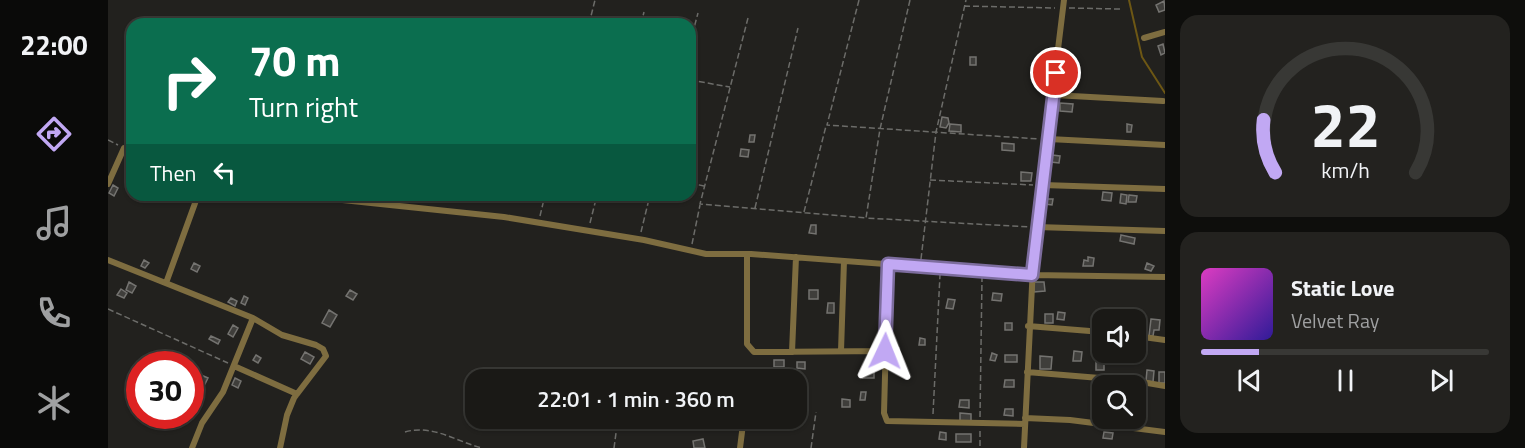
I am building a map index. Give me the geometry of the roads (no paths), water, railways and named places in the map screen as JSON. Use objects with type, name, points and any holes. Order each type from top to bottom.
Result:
[{"type":"street","points":[[1024,448],[1032,275],[1064,0]]},
{"type":"street","points":[[1144,38],[1165,32]]},
{"type":"street","points":[[1054,95],[1163,101]]},
{"type":"street","points":[[1049,139],[1165,145]]},
{"type":"street","points":[[108,184],[124,148],[126,149]]},
{"type":"street","points":[[1043,186],[1165,189]]},
{"type":"street","points":[[166,283],[196,201]]},
{"type":"street","points":[[364,201],[538,222],[639,239],[706,254],[796,257],[1032,275],[1165,277]]},
{"type":"street","points":[[1037,227],[1165,231]]},
{"type":"street","points":[[747,254],[749,349],[754,352],[885,351]]},
{"type":"street","points":[[792,351],[796,257]]},
{"type":"street","points":[[108,260],[253,318],[282,335],[323,349],[326,356],[323,362],[297,394],[287,415],[280,448]]},
{"type":"street","points":[[841,351],[844,261]]},
{"type":"street","points":[[888,264],[885,418],[891,422],[980,423],[1071,420],[1165,432]]},
{"type":"street","points":[[192,448],[202,423],[223,392],[253,318]]},
{"type":"street","points":[[1028,326],[1092,331]]},
{"type":"street","points":[[1146,337],[1165,340]]},
{"type":"street","points":[[234,366],[297,394]]},
{"type":"street","points":[[1027,372],[1136,381],[1165,386]]},
{"type":"street","points":[[740,448],[742,429]]},
{"type":"waterway","points":[[1129,0],[1142,57],[1165,93]]}]
